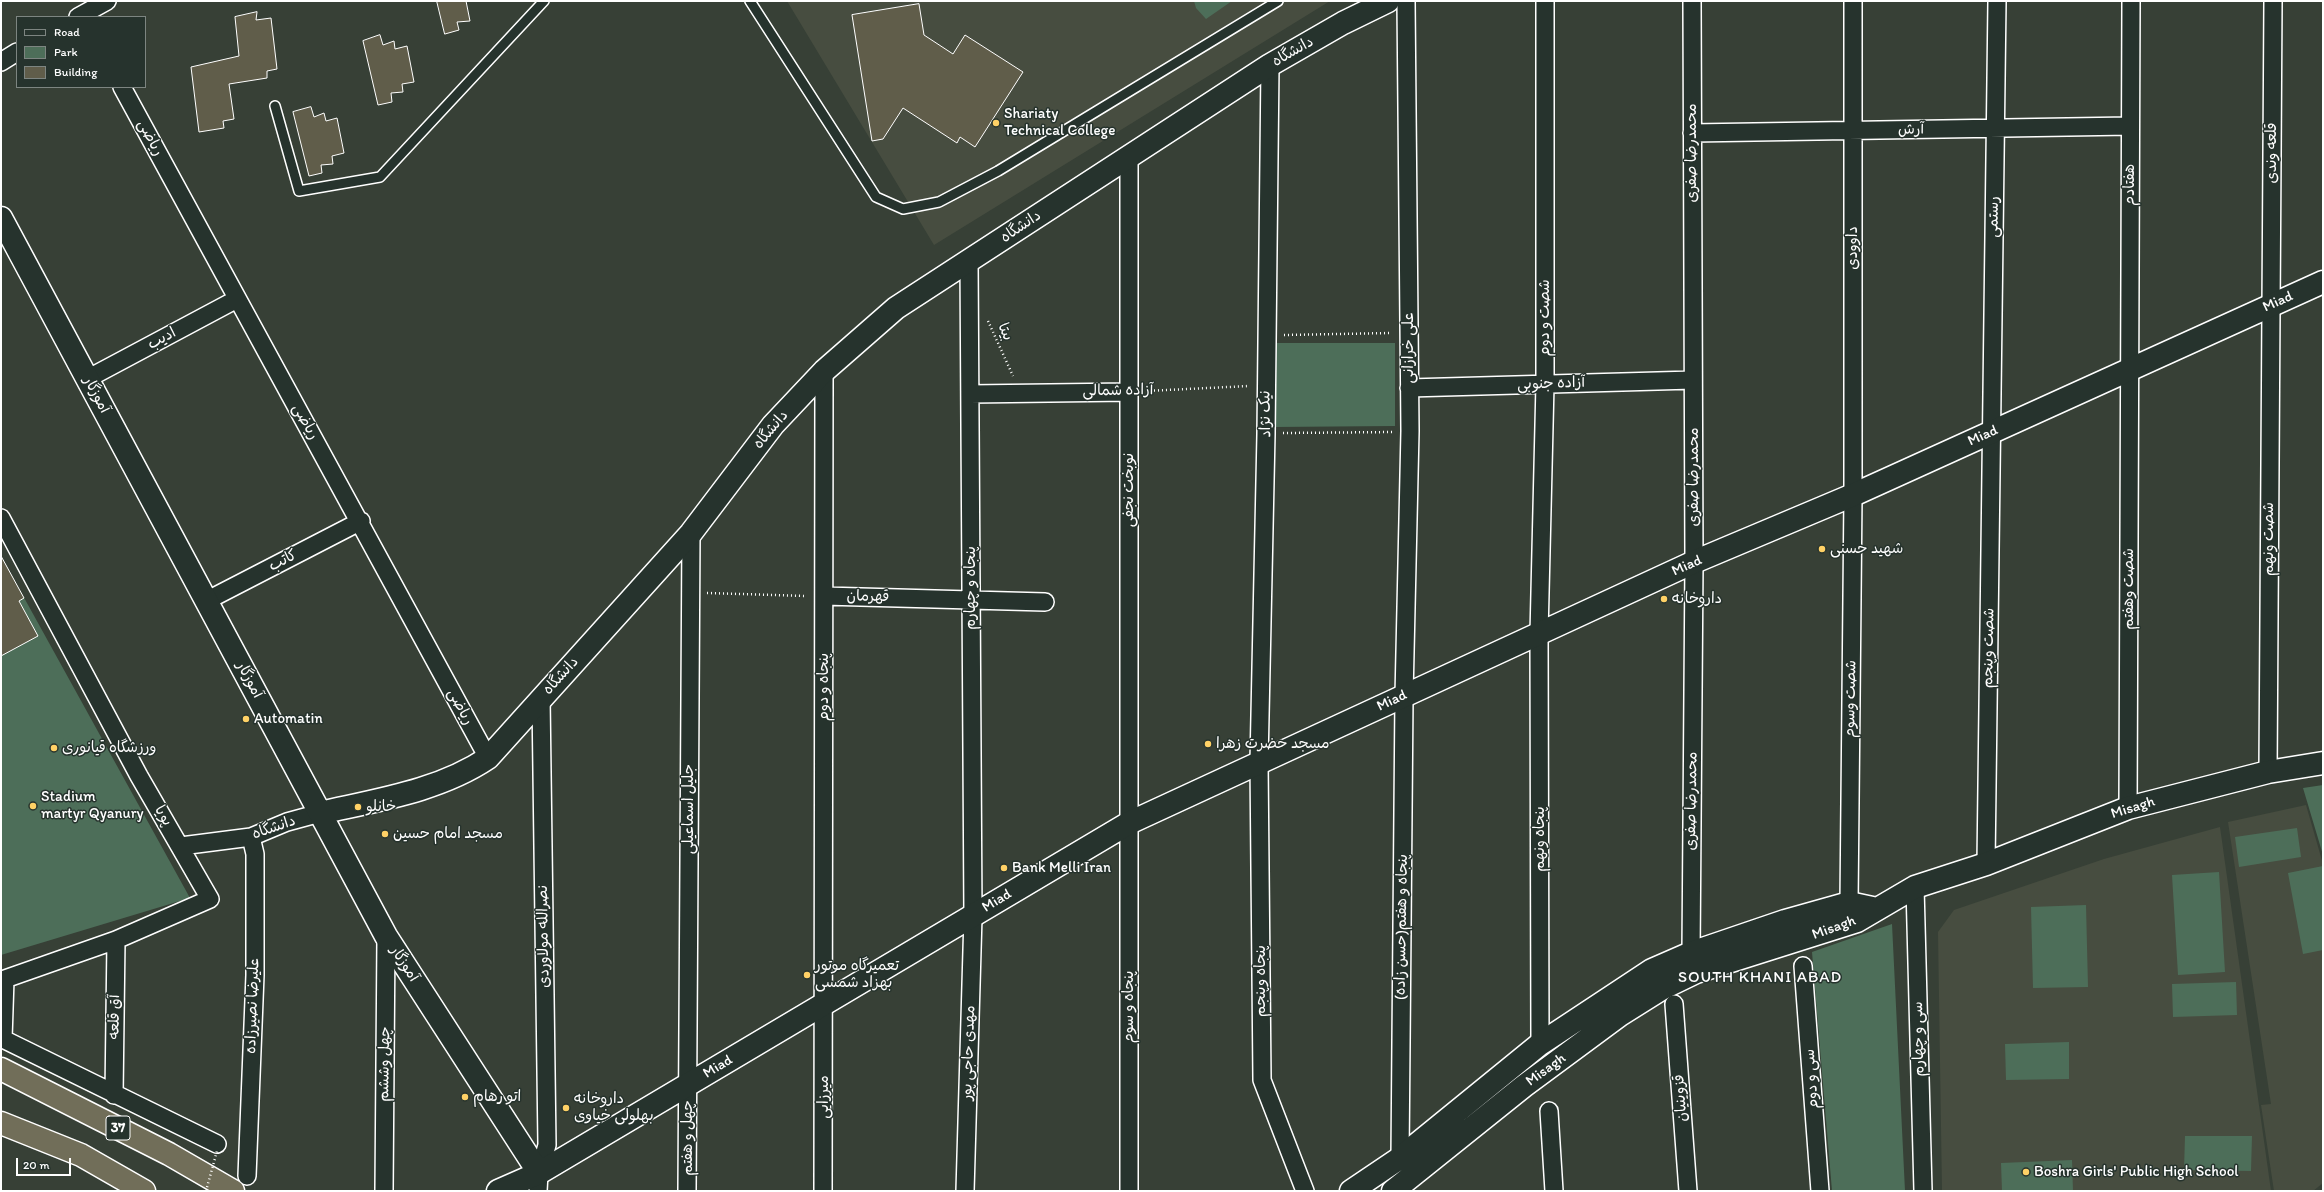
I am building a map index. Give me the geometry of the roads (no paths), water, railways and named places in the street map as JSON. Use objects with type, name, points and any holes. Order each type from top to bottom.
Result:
[{"type":"highway","name":"37","points":[[1,1069],[169,1154],[240,1184]]},
{"type":"highway","points":[[1,1123],[81,1155],[144,1191]]},
{"type":"street","points":[[82,16],[107,1]]},
{"type":"street","name":"دانشگاه","points":[[181,846],[251,837],[287,822],[396,796],[438,783],[469,771],[488,758],[691,533],[773,425],[824,371],[896,308],[1270,65],[1343,23],[1388,1]]},
{"type":"street","name":"علی خرازانی","points":[[1404,696],[1410,432],[1406,1]]},
{"type":"street","name":"شصت و دوم","points":[[1539,634],[1545,384],[1545,1]]},
{"type":"street","name":"محمدرضا صفری","points":[[1692,1],[1694,562],[1693,963]]},
{"type":"street","name":"داوودی","points":[[1853,1],[1853,495]]},
{"type":"street","name":"رستمی","points":[[1991,432],[1997,1]]},
{"type":"street","name":"هفتادم","points":[[2131,1],[2131,369]]},
{"type":"street","name":"قلعه وندی","points":[[2271,305],[2273,1]]},
{"type":"street","points":[[1,62],[16,53]]},
{"type":"street","name":"نیک نژاد","points":[[1259,762],[1266,434],[1265,386],[1270,65]]},
{"type":"street","name":"ریاضی","points":[[123,88],[237,300],[361,521],[488,758]]},
{"type":"street","name":"آرش","points":[[1692,133],[2130,126]]},
{"type":"street","name":"نوبخت نجفی","points":[[1129,158],[1129,823]]},
{"type":"street","name":"آموزگار","points":[[1,218],[386,936],[531,1184]]},
{"type":"street","name":"پنجاه و چهارم","points":[[969,260],[972,916]]},
{"type":"street","name":"Miad","points":[[498,1191],[531,1184],[688,1084],[1129,823],[1694,562],[1853,495],[2323,282]]},
{"type":"street","name":"ادیب","points":[[87,379],[237,300]]},
{"type":"street","name":"شصت ونهم","points":[[2268,772],[2271,305]]},
{"type":"street","name":"شصت وهفتم","points":[[2128,808],[2131,369]]},
{"type":"street","name":"پنجاه و دوم","points":[[824,371],[825,1003]]},
{"type":"street","name":"آزاده جنوبی","points":[[1409,388],[1693,380]]},
{"type":"street","name":"آزاده شمالی","points":[[970,394],[1129,392]]},
{"type":"street","name":"شصت وپنجم","points":[[1986,864],[1991,432]]},
{"type":"street","name":"شصت وسوم","points":[[1849,902],[1853,495]]},
{"type":"street","name":"پویا","points":[[1,518],[139,776],[181,846],[210,899],[116,940],[5,979],[3,1039],[114,1095]]},
{"type":"street","name":"کاتب","points":[[206,601],[361,521]]},
{"type":"street","name":"جلیل اسماعیلی","points":[[688,1084],[691,533]]},
{"type":"street","name":"قهرمان","points":[[824,596],[1045,602]]},
{"type":"street","name":"پنجاه ونهم","points":[[1539,634],[1540,1044]]},
{"type":"street","name":"(حسن زاده)پنجاه و هفتم","points":[[1400,1158],[1404,696]]},
{"type":"street","name":"نصرالله مولاوردی","points":[[531,1184],[547,1145],[541,698]]},
{"type":"street","name":"پنجاه وپنجم","points":[[1259,762],[1262,1080],[1305,1191]]},
{"type":"street","name":"Misagh","points":[[1351,1191],[1400,1158],[1540,1044],[1652,970],[1693,963],[1857,921],[1915,887],[1986,864],[2128,808],[2268,772],[2323,763]]},
{"type":"street","name":"پنجاه و سوم","points":[[1129,823],[1129,1191]]},
{"type":"street","name":"علیرضا نصیرزاده","points":[[240,1184],[254,975],[255,854],[251,837]]},
{"type":"street","name":"سی و چهارم","points":[[1915,887],[1923,1191]]},
{"type":"street","points":[[1849,902],[1878,909]]},
{"type":"street","name":"Misagh","points":[[1393,1191],[1524,1086],[1614,1019],[1663,988],[1693,963],[1785,921],[1849,902]]},
{"type":"street","name":"مهدی حاجی پور","points":[[965,1191],[972,916]]},
{"type":"street","name":"چهل وششم","points":[[384,1191],[386,936]]},
{"type":"street","name":"آق قلعه","points":[[114,1095],[116,940]]},
{"type":"street","name":"سی و دوم","points":[[1803,966],[1820,1191]]},
{"type":"street","name":"میرزایی","points":[[823,1191],[825,1003]]},
{"type":"street","name":"قزوینیان","points":[[1674,1004],[1688,1191]]},
{"type":"street","name":"چهل و هفتم","points":[[687,1191],[688,1084]]},
{"type":"street","points":[[114,1095],[217,1148]]},
{"type":"street","points":[[1549,1111],[1554,1191]]},
{"type":"lane","points":[[275,106],[299,191],[380,177],[544,1]]},
{"type":"lane","points":[[750,1],[876,197],[903,209],[939,202],[998,171],[1278,1]]},
{"type":"place","name":"Shariaty Technical College","points":[[996,123]]},
{"type":"place","name":"شهید حسنی","points":[[1822,549]]},
{"type":"place","name":"داروخانه","points":[[1664,599]]},
{"type":"place","name":"Automatin","points":[[246,719]]},
{"type":"place","name":"مسجد حضرت زهرا","points":[[1208,744]]},
{"type":"place","name":"ورزشگاه قیانوری","points":[[54,748]]},
{"type":"place","name":"Stadium martyr Qyanury","points":[[33,806]]},
{"type":"place","name":"خانلو","points":[[358,807]]},
{"type":"place","name":"مسجد امام حسین","points":[[385,834]]},
{"type":"place","name":"Bank Melli Iran","points":[[1004,868]]},
{"type":"place","name":"تعمیرگاه موتور بهزاد شمسی","points":[[807,975]]},
{"type":"place","name":"اتو رهام","points":[[465,1097]]},
{"type":"place","name":"داروخانه بهلولی خیاوی","points":[[566,1108]]},
{"type":"place","name":"Boshra Girls' Public High School","points":[[2026,1172]]},
{"type":"district","name":"SOUTH KHANI ABAD","points":[[1760,978]]}]
